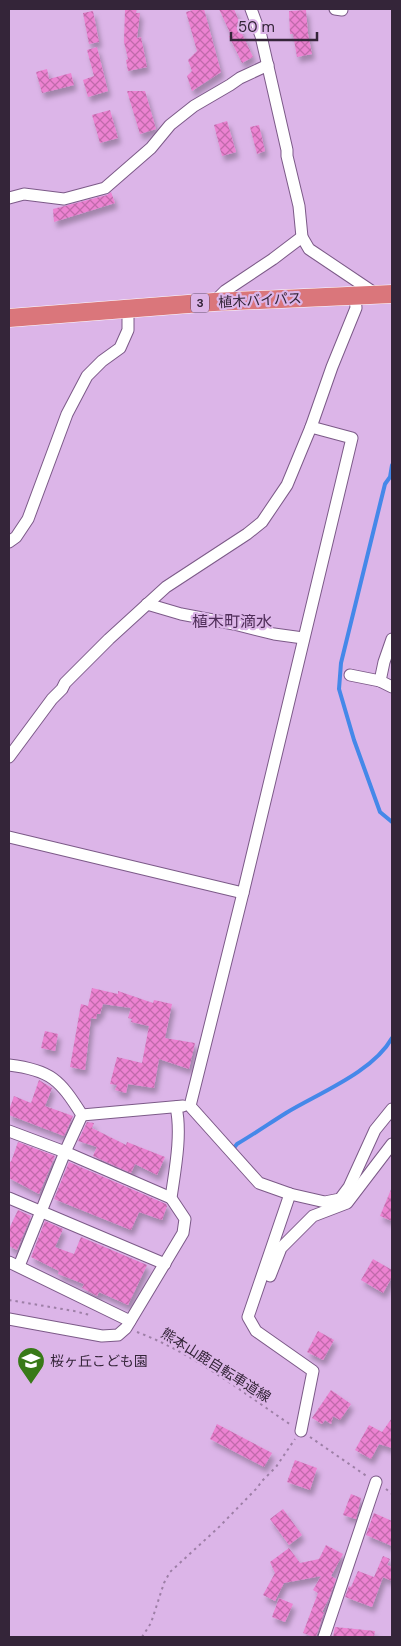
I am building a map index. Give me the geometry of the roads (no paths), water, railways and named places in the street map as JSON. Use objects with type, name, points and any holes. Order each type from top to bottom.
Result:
[{"type":"highway","name":"植木バイパス","points":[[9,318],[214,302],[384,294]]},
{"type":"street","points":[[252,9],[268,65],[299,206],[302,237],[309,250],[384,294]]},
{"type":"street","points":[[9,198],[24,194],[64,200],[105,188],[151,148],[170,125],[194,106],[240,78],[268,65]]},
{"type":"street","points":[[214,302],[225,291],[302,237]]},
{"type":"street","points":[[9,757],[65,683],[108,639],[166,587],[247,534],[262,522],[287,485],[311,428],[332,367],[356,308],[355,296]]},
{"type":"street","points":[[9,542],[16,537],[28,519],[67,414],[87,376],[102,361],[120,348],[128,330],[128,308]]},
{"type":"street","points":[[190,1106],[352,438],[311,428]]},
{"type":"street","points":[[147,604],[180,614],[274,634],[303,638]]},
{"type":"street","points":[[380,681],[392,639]]},
{"type":"street","points":[[350,675],[380,681],[392,686]]},
{"type":"street","points":[[9,837],[243,893]]},
{"type":"street","points":[[9,1065],[31,1068],[52,1077],[69,1096],[82,1115]]},
{"type":"street","points":[[82,1115],[190,1106]]},
{"type":"street","points":[[190,1106],[259,1183],[290,1194],[325,1202],[340,1198],[349,1187],[375,1130],[392,1109]]},
{"type":"street","points":[[171,1198],[177,1155],[178,1114],[176,1107]]},
{"type":"street","points":[[82,1115],[41,1210],[14,1264],[128,1324]]},
{"type":"street","points":[[9,1131],[65,1152],[171,1198],[185,1219],[183,1233],[128,1324],[118,1335],[102,1336],[9,1319]]},
{"type":"street","points":[[252,1324],[281,1248],[313,1216],[347,1203],[392,1144]]},
{"type":"street","points":[[290,1194],[248,1317],[256,1331],[313,1371],[301,1431]]},
{"type":"street","points":[[9,1198],[165,1264]]},
{"type":"street","points":[[324,1637],[376,1482]]},
{"type":"waterway","points":[[392,465],[390,477],[385,484],[341,663],[339,689],[354,740],[380,812],[392,822]]},
{"type":"waterway","points":[[233,1149],[237,1144],[286,1113],[359,1071],[372,1061],[392,1038]]},
{"type":"place","name":"桜ヶ丘こども園","points":[[31,1385]]},
{"type":"district","name":"植木町滴水","points":[[232,621]]}]
